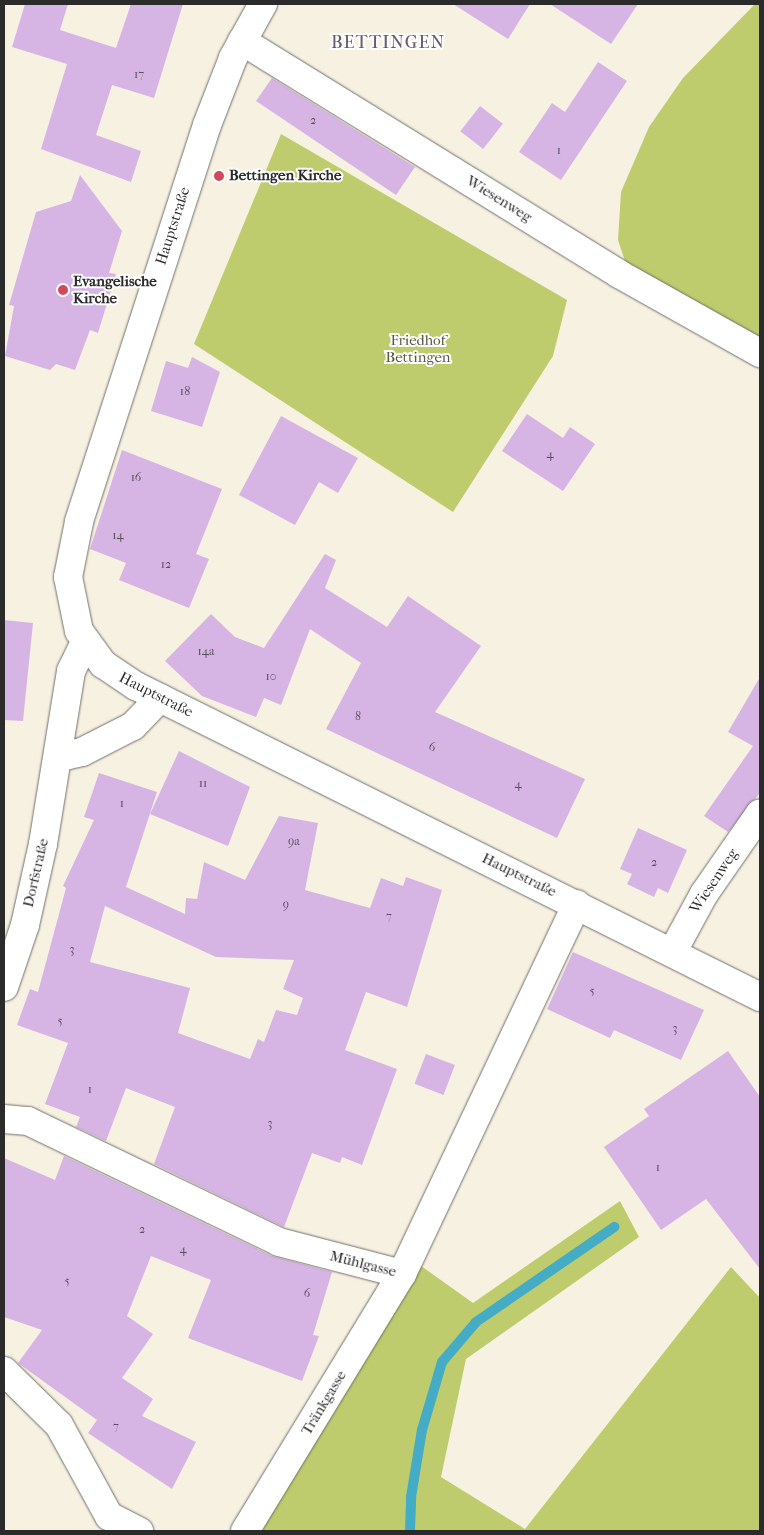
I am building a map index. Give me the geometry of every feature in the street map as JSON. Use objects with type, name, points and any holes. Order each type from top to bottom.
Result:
[{"type":"street","name":"Hauptstraße","points":[[263,4],[242,41],[197,153],[75,535],[68,591],[85,642],[111,671],[160,698],[673,951],[760,997]]},
{"type":"street","name":"Wiesenweg","points":[[242,41],[619,274],[760,353]]},
{"type":"street","name":"Dorfstraße","points":[[4,987],[25,925],[60,757],[72,671],[85,642]]},
{"type":"street","points":[[60,757],[82,752],[133,726],[160,698]]},
{"type":"street","name":"Wiesenweg","points":[[673,951],[704,894],[760,813]]},
{"type":"street","name":"Mühlgasse","points":[[4,1119],[28,1121],[279,1242],[402,1274],[576,904]]},
{"type":"street","name":"Tränkgasse","points":[[245,1531],[402,1274]]},
{"type":"street","points":[[4,1371],[60,1425],[109,1516],[139,1531]]},
{"type":"green space","points":[[755,4],[760,4],[760,344],[627,267],[618,240],[621,192],[649,127],[683,78]]},
{"type":"green space","name":"Friedhof Bettingen","points":[[281,134],[567,300],[553,356],[453,512],[194,344]]},
{"type":"green space","points":[[620,1201],[639,1237],[466,1359],[441,1477],[525,1529],[731,1267],[760,1298],[760,1531],[245,1531],[410,1258],[473,1303]]},
{"type":"building","points":[[25,4],[68,4],[60,30],[116,48],[131,4],[183,4],[154,98],[112,85],[96,135],[141,151],[131,182],[41,149],[67,64],[12,47]]},
{"type":"building","points":[[453,4],[530,4],[508,39]]},
{"type":"building","points":[[550,4],[638,4],[611,44]]},
{"type":"building","points":[[598,62],[627,81],[561,180],[519,152],[552,103],[565,112]]},
{"type":"building","points":[[272,78],[415,167],[396,195],[256,101]]},
{"type":"building","points":[[480,106],[503,124],[483,149],[460,131]]},
{"type":"building","name":"Evangelische Kirche","points":[[80,175],[122,231],[109,273],[116,274],[98,333],[90,330],[75,370],[56,364],[50,370],[5,356],[14,306],[9,305],[36,212],[71,201]]},
{"type":"building","points":[[192,357],[220,372],[202,427],[151,411],[166,361],[188,368]]},
{"type":"building","points":[[527,414],[563,438],[570,427],[595,444],[563,491],[502,451]]},
{"type":"building","points":[[281,416],[358,458],[338,493],[319,482],[295,525],[239,495]]},
{"type":"building","points":[[122,450],[222,489],[196,554],[209,559],[189,608],[119,580],[126,563],[90,549]]},
{"type":"building","points":[[325,554],[336,560],[325,588],[387,627],[408,596],[481,646],[435,712],[585,779],[557,838],[326,729],[361,663],[310,629],[281,705],[264,698],[256,717],[202,696],[165,661],[211,614],[235,637],[264,648]]},
{"type":"building","points":[[4,620],[33,623],[23,721],[4,720]]},
{"type":"building","points":[[760,677],[760,793],[728,832],[704,816],[753,746],[728,732]]},
{"type":"building","points":[[179,751],[250,787],[228,846],[150,814]]},
{"type":"building","points":[[99,773],[157,792],[126,887],[185,914],[186,898],[197,899],[204,862],[245,880],[279,816],[318,823],[305,890],[370,908],[381,878],[403,886],[406,877],[442,890],[407,1007],[366,992],[345,1050],[397,1069],[362,1165],[342,1157],[340,1163],[312,1153],[284,1227],[154,1164],[175,1107],[126,1088],[106,1141],[76,1127],[80,1117],[45,1104],[68,1043],[17,1025],[30,989],[38,992],[66,888],[63,886],[94,820],[84,817]],"holes":[[[105,906],[216,957],[294,960],[283,989],[303,998],[297,1015],[276,1010],[264,1042],[258,1039],[250,1059],[178,1033],[190,988],[90,962]]]},
{"type":"building","points":[[638,828],[687,850],[668,893],[658,888],[654,897],[627,884],[632,874],[620,869]]},
{"type":"building","points":[[573,952],[704,1010],[681,1060],[614,1030],[610,1038],[547,1009]]},
{"type":"building","points":[[728,1051],[760,1097],[760,1269],[706,1199],[661,1230],[604,1147],[649,1116],[644,1109]]},
{"type":"building","points":[[426,1054],[455,1065],[443,1095],[415,1084]]},
{"type":"building","points":[[64,1156],[272,1256],[332,1272],[313,1335],[319,1336],[302,1381],[188,1338],[211,1280],[151,1256],[127,1316],[153,1334],[122,1378],[153,1399],[142,1416],[196,1442],[172,1489],[88,1433],[97,1420],[18,1363],[42,1330],[4,1317],[4,1158],[55,1180]]},
{"type":"waterway","points":[[410,1531],[411,1497],[422,1430],[442,1362],[476,1322],[614,1227]]},
{"type":"place","name":"Bettingen Kirche","points":[[219,176]]},
{"type":"place","name":"Evangelische Kirche","points":[[63,290]]},
{"type":"district","name":"BETTINGEN","points":[[388,43]]}]
